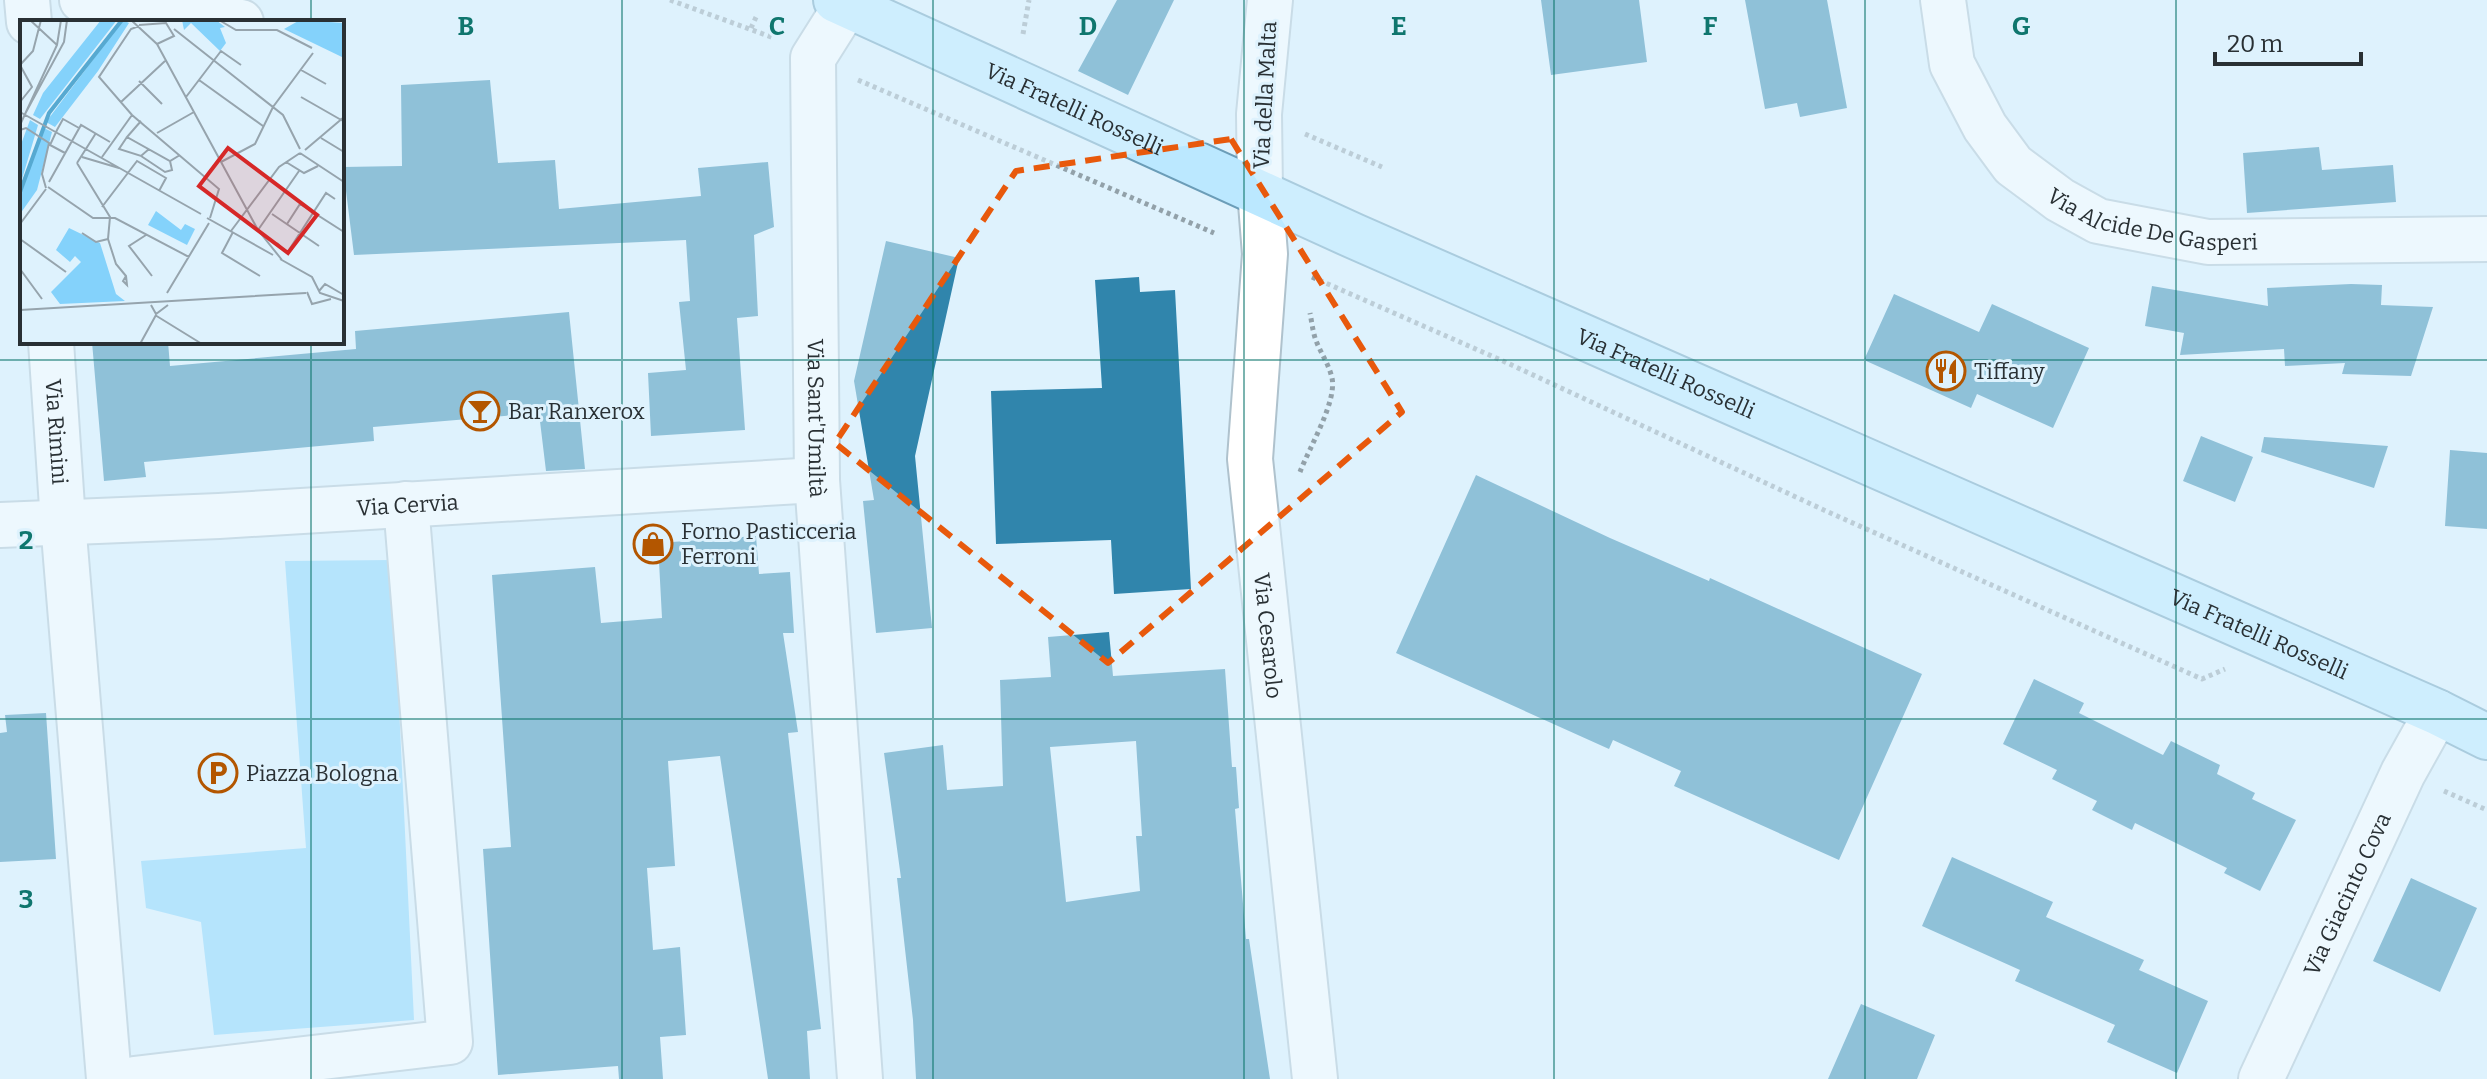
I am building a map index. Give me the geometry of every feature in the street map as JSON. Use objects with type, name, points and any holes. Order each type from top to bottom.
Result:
[{"type":"main road","name":"Via Fratelli Rosselli","points":[[842,1],[1354,236],[2437,712],[2487,737]]},
{"type":"street","points":[[27,0],[29,20]]},
{"type":"street","points":[[82,0],[227,20]]},
{"type":"street","name":"Via della Malta","points":[[1260,191],[1259,114],[1270,0]]},
{"type":"street","name":"Via Alcide De Gasperi","points":[[1943,0],[1952,64],[1985,127],[2013,165],[2060,200],[2098,221],[2208,242],[2487,239]]},
{"type":"street","name":"Via Sant'Umiltà","points":[[842,1],[813,58],[817,480],[860,1079]]},
{"type":"street","name":"Via Cesarolo","points":[[1260,191],[1265,254],[1250,459],[1315,1079]]},
{"type":"street","name":"Via Rimini","points":[[51,344],[63,522]]},
{"type":"street","name":"Via Cervia","points":[[0,525],[219,516],[817,480]]},
{"type":"street","points":[[134,1079],[450,1042],[406,504]]},
{"type":"street","points":[[63,522],[93,855],[109,1079]]},
{"type":"street","name":"Via Giacinto Cova","points":[[2261,1079],[2403,773],[2437,712]]},
{"type":"path","points":[[670,0],[775,38]]},
{"type":"path","points":[[751,28],[757,15]]},
{"type":"path","points":[[851,77],[1214,233]]},
{"type":"path","points":[[1304,274],[2202,679],[2228,668]]},
{"type":"path","points":[[1295,484],[1312,440],[1328,411],[1333,381],[1315,342]]},
{"type":"path","points":[[2462,798],[2487,810]]},
{"type":"highlighted area","points":[[1231,139],[1402,412],[1108,663],[835,443],[1016,171]]},
{"type":"shaded area","points":[[392,560],[414,1020],[214,1035],[201,922],[146,908],[141,861],[306,848],[285,561]]},
{"type":"building","points":[[1117,0],[1174,0],[1128,95],[1078,71]]},
{"type":"building","points":[[1541,0],[1639,0],[1647,62],[1551,75]]},
{"type":"building","points":[[1745,0],[1827,0],[1847,108],[1800,117],[1797,103],[1765,109]]},
{"type":"building","points":[[490,80],[498,163],[555,160],[559,209],[701,196],[698,168],[768,162],[774,227],[754,235],[758,316],[737,318],[745,430],[651,436],[648,373],[686,370],[679,302],[690,301],[686,240],[354,255],[344,167],[402,166],[401,85]]},
{"type":"building","points":[[2319,147],[2322,170],[2393,165],[2396,202],[2247,213],[2243,153]]},
{"type":"building","points":[[886,241],[959,258],[915,456],[932,628],[876,633],[863,501],[874,500],[854,381]]},
{"type":"building","points":[[1139,277],[1140,292],[1175,290],[1191,589],[1114,594],[1111,540],[996,544],[991,391],[1102,388],[1095,280]]},
{"type":"building","points":[[2382,285],[2381,305],[2433,307],[2411,376],[2342,374],[2345,363],[2285,366],[2284,349],[2180,355],[2184,333],[2145,326],[2152,286],[2268,306],[2267,288]]},
{"type":"building","points":[[1894,294],[1979,332],[1992,304],[2089,348],[2053,428],[1977,394],[1971,408],[1864,360]]},
{"type":"building","points":[[569,312],[585,469],[546,471],[539,413],[373,427],[374,441],[144,462],[146,477],[104,481],[92,344],[168,344],[170,366],[356,349],[355,331]]},
{"type":"building","points":[[2201,436],[2253,457],[2235,502],[2183,481]]},
{"type":"building","points":[[2264,437],[2388,446],[2374,488],[2261,452]]},
{"type":"building","points":[[2450,450],[2487,453],[2487,529],[2445,526]]},
{"type":"building","points":[[1476,475],[1610,538],[1709,581],[1710,578],[1922,674],[1839,860],[1674,786],[1681,771],[1613,740],[1609,749],[1396,653]]},
{"type":"building","points":[[756,536],[759,574],[790,572],[794,633],[783,633],[798,732],[788,733],[821,1029],[807,1031],[810,1079],[768,1079],[720,756],[668,761],[675,866],[647,868],[653,950],[680,947],[686,1035],[660,1037],[663,1079],[619,1079],[618,1066],[498,1075],[483,849],[511,847],[492,575],[595,567],[601,623],[662,618],[658,543]]},
{"type":"building","points":[[1109,632],[1113,676],[1225,669],[1232,767],[1236,767],[1239,808],[1235,809],[1246,939],[1249,939],[1270,1079],[916,1079],[913,1020],[897,878],[901,878],[884,753],[943,745],[947,790],[1003,786],[1000,680],[1051,677],[1048,637]],"holes":[[[1136,741],[1142,836],[1136,836],[1140,891],[1066,902],[1050,747]]]},
{"type":"building","points":[[2034,679],[2084,703],[2079,713],[2163,755],[2171,741],[2220,765],[2217,774],[2255,793],[2252,799],[2296,820],[2260,891],[2224,873],[2227,868],[2135,823],[2132,830],[2092,810],[2097,801],[2052,779],[2057,770],[2003,744]]},
{"type":"building","points":[[46,713],[56,859],[0,862],[0,733],[7,732],[5,715]]},
{"type":"building","points":[[1952,857],[2053,902],[2046,917],[2144,960],[2139,970],[2208,1001],[2177,1073],[2107,1042],[2115,1025],[2015,981],[2020,970],[1922,926]]},
{"type":"building","points":[[2411,878],[2477,908],[2440,992],[2373,961]]},
{"type":"building","points":[[1861,1004],[1935,1035],[1917,1079],[1828,1079]]},
{"type":"place","name":"Tiffany","points":[[1946,371]]},
{"type":"place","name":"Bar Ranxerox","points":[[480,411]]},
{"type":"place","name":"Forno Pasticceria Ferroni","points":[[653,544]]},
{"type":"place","name":"Piazza Bologna","points":[[218,773]]}]
